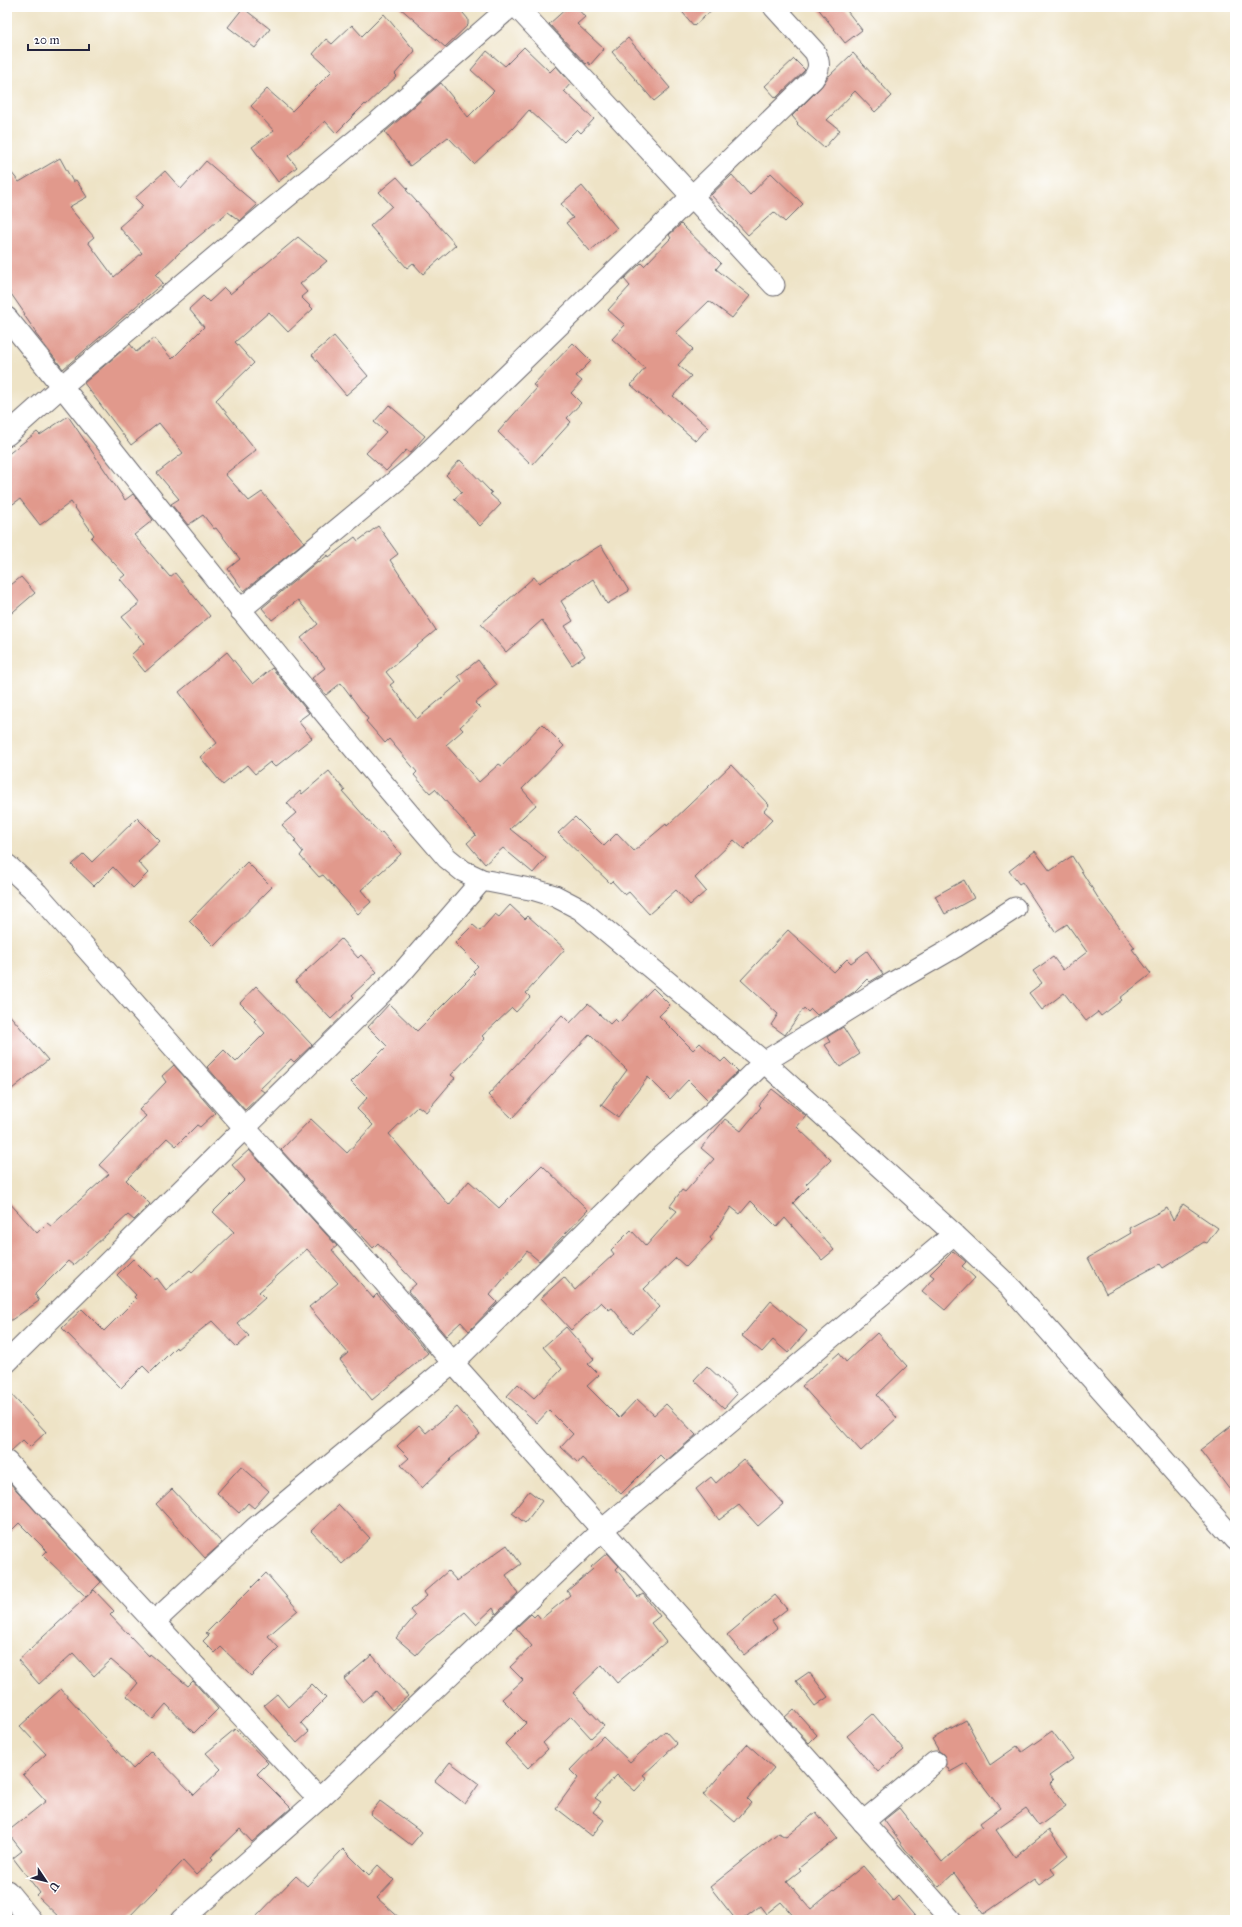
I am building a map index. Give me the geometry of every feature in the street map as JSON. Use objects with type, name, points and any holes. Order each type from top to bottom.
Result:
[{"type":"street","points":[[7,435],[62,386],[259,220],[379,122],[510,7]]},
{"type":"street","points":[[517,7],[774,285]]},
{"type":"street","points":[[240,610],[415,465],[813,79],[818,72],[819,60],[815,52],[774,7]]},
{"type":"street","points":[[7,318],[240,610],[367,766],[447,858],[463,871],[482,880],[517,885],[542,892],[555,896],[580,909],[764,1062],[954,1234],[1012,1289],[1235,1540]]},
{"type":"street","points":[[7,865],[38,894],[244,1127],[362,1256],[453,1363],[951,1920]]},
{"type":"street","points":[[7,1362],[399,976],[482,880]]},
{"type":"street","points":[[154,1622],[256,1527],[453,1363],[660,1158],[711,1114],[764,1062],[882,989],[954,947],[1015,908]]},
{"type":"street","points":[[182,1920],[319,1799],[602,1530],[954,1234]]},
{"type":"street","points":[[7,1462],[46,1507],[319,1799]]},
{"type":"street","points":[[863,1822],[935,1762]]},
{"type":"street","points":[[7,1891],[32,1920]]},
{"type":"building","points":[[399,7],[458,7],[468,19],[468,25],[445,47]]},
{"type":"building","points":[[568,7],[576,7],[585,17],[577,24],[604,49],[590,65],[588,62],[586,64],[549,24]]},
{"type":"building","points":[[678,7],[715,7],[694,26]]},
{"type":"building","points":[[817,7],[844,7],[862,30],[845,43]]},
{"type":"building","points":[[243,8],[270,29],[255,48],[228,27]]},
{"type":"building","points":[[384,14],[415,51],[395,74],[397,76],[366,105],[365,104],[336,133],[325,121],[288,156],[297,167],[278,182],[252,147],[274,131],[251,106],[267,89],[292,111],[332,71],[313,54],[326,39],[332,44],[352,25],[362,36]]},
{"type":"building","points":[[628,38],[670,88],[654,101],[612,52]]},
{"type":"building","points":[[524,47],[550,72],[556,66],[571,83],[564,91],[594,119],[581,133],[577,129],[564,142],[529,110],[513,128],[474,164],[448,137],[410,166],[385,132],[441,83],[468,117],[494,91],[471,70],[487,51],[505,66]]},
{"type":"building","points":[[853,53],[892,96],[875,112],[855,91],[827,120],[840,130],[824,148],[797,124],[798,123],[792,116],[821,87],[828,77]]},
{"type":"building","points":[[794,59],[805,70],[776,98],[765,86]]},
{"type":"building","points":[[60,158],[73,182],[76,180],[87,197],[69,207],[94,237],[88,242],[114,277],[142,253],[119,227],[143,206],[135,198],[165,171],[181,189],[206,161],[257,205],[240,221],[228,212],[180,252],[156,275],[163,283],[63,369],[35,333],[36,332],[24,315],[25,314],[7,288],[7,167],[19,182]]},
{"type":"building","points":[[771,173],[803,204],[785,222],[774,212],[748,235],[711,195],[732,175],[750,195]]},
{"type":"building","points":[[397,177],[408,189],[406,190],[456,245],[423,274],[413,263],[407,268],[370,226],[392,206],[379,192]]},
{"type":"building","points":[[582,186],[617,228],[590,251],[566,223],[573,218],[561,204]]},
{"type":"building","points":[[681,224],[721,263],[716,269],[750,296],[732,318],[709,301],[676,333],[693,349],[678,365],[691,376],[673,396],[708,427],[696,441],[631,385],[645,368],[612,339],[625,325],[608,310],[630,286],[624,279],[641,263],[644,266],[671,238],[669,235]]},
{"type":"building","points":[[298,237],[327,261],[300,284],[307,292],[301,297],[313,309],[288,332],[269,312],[235,342],[254,363],[216,400],[256,450],[225,474],[249,501],[262,492],[304,542],[244,591],[228,569],[240,559],[216,528],[214,529],[203,515],[188,525],[171,504],[179,499],[157,473],[183,453],[159,423],[131,445],[84,383],[130,344],[136,352],[154,338],[172,359],[204,327],[189,309],[203,296],[209,302],[224,288],[230,294]]},
{"type":"building","points":[[334,336],[368,376],[346,395],[312,355]]},
{"type":"building","points":[[573,343],[591,361],[576,376],[582,381],[571,393],[581,403],[567,418],[571,422],[532,465],[498,432],[537,388],[533,385]]},
{"type":"building","points":[[389,405],[425,436],[410,453],[406,450],[386,471],[366,453],[386,432],[374,422]]},
{"type":"building","points":[[68,416],[125,500],[133,494],[153,520],[134,535],[170,577],[175,573],[210,616],[145,672],[131,655],[144,643],[122,617],[140,603],[120,579],[125,575],[91,538],[94,535],[71,502],[40,525],[20,499],[7,508],[7,455],[37,432],[40,435]]},
{"type":"building","points":[[460,460],[492,493],[490,494],[501,504],[480,526],[454,499],[462,492],[446,475]]},
{"type":"building","points":[[378,526],[398,554],[390,560],[436,630],[386,672],[394,682],[390,685],[417,719],[462,681],[458,676],[478,660],[497,685],[475,703],[480,708],[460,727],[463,730],[446,745],[479,782],[499,764],[502,766],[542,724],[564,746],[522,789],[536,805],[510,829],[546,858],[533,873],[503,848],[485,864],[467,843],[476,835],[435,789],[430,793],[414,775],[417,772],[389,739],[385,743],[366,721],[368,719],[341,683],[326,695],[312,678],[325,668],[301,638],[318,624],[298,600],[272,620],[262,608],[318,561],[319,562],[328,555],[329,557],[355,537],[358,541]]},
{"type":"building","points":[[601,545],[629,591],[607,604],[593,579],[561,601],[573,621],[565,626],[585,656],[572,665],[542,620],[506,652],[481,624],[534,577],[539,583]]},
{"type":"building","points":[[21,577],[35,593],[7,617],[7,588]]},
{"type":"building","points":[[227,652],[253,684],[272,668],[309,713],[298,721],[312,738],[275,767],[270,762],[255,774],[247,765],[223,785],[200,757],[217,743],[179,692]]},
{"type":"building","points":[[731,765],[769,805],[764,811],[773,819],[744,849],[734,840],[695,878],[706,891],[690,905],[676,890],[649,914],[629,892],[625,895],[612,881],[610,883],[558,833],[575,817],[604,846],[617,833],[634,851],[666,824],[667,826]]},
{"type":"building","points":[[329,771],[345,791],[343,792],[380,834],[382,832],[401,854],[361,890],[371,902],[358,914],[323,875],[319,877],[300,856],[303,852],[294,841],[296,840],[282,825],[296,813],[287,803],[300,791],[302,794]]},
{"type":"building","points":[[137,818],[160,841],[138,862],[148,873],[133,888],[113,867],[94,886],[72,865],[84,854],[92,862]]},
{"type":"building","points":[[1035,851],[1050,871],[1072,856],[1100,901],[1135,948],[1132,949],[1151,974],[1120,998],[1122,1000],[1101,1016],[1098,1012],[1086,1021],[1064,993],[1042,1010],[1029,993],[1042,983],[1033,971],[1053,957],[1063,970],[1087,952],[1067,924],[1055,932],[1022,882],[1019,884],[1009,871]]},
{"type":"building","points":[[247,862],[272,887],[214,946],[189,921]]},
{"type":"building","points":[[964,880],[974,898],[945,914],[935,896]]},
{"type":"building","points":[[510,905],[525,919],[528,916],[565,949],[526,993],[530,997],[516,1012],[512,1008],[482,1036],[485,1039],[451,1075],[455,1078],[426,1112],[418,1106],[389,1134],[449,1205],[469,1181],[499,1208],[542,1165],[588,1210],[539,1261],[527,1251],[490,1295],[497,1302],[469,1331],[461,1322],[446,1336],[408,1291],[416,1284],[378,1243],[373,1248],[281,1150],[311,1119],[347,1153],[373,1125],[357,1109],[367,1098],[351,1082],[387,1046],[368,1027],[389,1004],[417,1031],[475,973],[473,971],[478,966],[455,943],[473,925],[480,931],[495,914],[499,917]]},
{"type":"building","points":[[788,930],[834,972],[847,959],[851,963],[867,951],[883,974],[870,982],[867,979],[854,992],[817,1015],[811,1009],[808,1012],[804,1008],[785,1035],[771,1025],[778,1014],[741,980]]},
{"type":"building","points":[[341,939],[358,958],[361,955],[377,972],[352,995],[354,997],[331,1019],[295,981]]},
{"type":"building","points":[[256,986],[312,1045],[294,1062],[291,1059],[260,1089],[264,1092],[245,1110],[207,1067],[224,1050],[236,1062],[265,1033],[254,1021],[256,1019],[240,1003]]},
{"type":"building","points":[[653,988],[670,1005],[659,1016],[693,1050],[700,1043],[721,1062],[725,1058],[738,1071],[708,1100],[688,1080],[670,1099],[648,1077],[618,1117],[601,1105],[627,1070],[590,1034],[512,1118],[488,1095],[562,1015],[570,1023],[588,1004],[610,1024],[615,1019],[619,1023]]},
{"type":"building","points":[[7,1012],[48,1060],[7,1093]]},
{"type":"building","points":[[843,1027],[860,1054],[840,1067],[825,1045],[830,1042],[827,1037]]},
{"type":"building","points":[[174,1065],[215,1113],[200,1127],[197,1125],[176,1146],[167,1138],[126,1180],[150,1204],[134,1220],[128,1215],[73,1265],[68,1261],[35,1294],[39,1301],[7,1323],[7,1200],[37,1233],[47,1223],[51,1226],[109,1174],[99,1165],[146,1116],[139,1110],[166,1082],[162,1076]]},
{"type":"building","points":[[772,1089],[806,1116],[797,1127],[831,1160],[806,1184],[809,1187],[793,1203],[834,1250],[822,1260],[785,1218],[777,1227],[751,1201],[740,1214],[731,1207],[710,1238],[712,1240],[686,1267],[676,1258],[644,1289],[660,1307],[633,1333],[612,1308],[609,1310],[601,1302],[571,1330],[541,1298],[564,1277],[575,1290],[614,1254],[611,1250],[631,1230],[646,1246],[677,1211],[670,1206],[682,1190],[685,1192],[714,1159],[701,1148],[725,1119],[741,1131],[761,1107],[759,1105]]},
{"type":"building","points":[[249,1150],[337,1246],[332,1250],[373,1298],[377,1294],[428,1353],[372,1400],[340,1360],[348,1353],[309,1307],[338,1283],[307,1249],[259,1292],[265,1298],[237,1323],[249,1336],[237,1347],[212,1321],[177,1349],[176,1347],[150,1373],[143,1366],[121,1388],[62,1328],[82,1309],[104,1331],[136,1299],[134,1297],[136,1295],[117,1275],[133,1259],[154,1280],[157,1278],[166,1290],[190,1270],[192,1272],[234,1232],[213,1212],[245,1180],[232,1165]]},
{"type":"building","points":[[1183,1204],[1218,1228],[1207,1243],[1204,1242],[1163,1268],[1160,1264],[1106,1293],[1088,1258],[1131,1233],[1129,1228],[1167,1208],[1173,1220]]},
{"type":"building","points":[[953,1251],[966,1262],[962,1266],[975,1278],[945,1310],[922,1291],[934,1277],[930,1274]]},
{"type":"building","points":[[771,1301],[807,1331],[788,1353],[773,1340],[762,1352],[742,1336]]},
{"type":"building","points":[[566,1327],[594,1359],[588,1364],[599,1375],[587,1386],[619,1418],[637,1399],[654,1415],[666,1404],[696,1435],[666,1461],[660,1455],[621,1494],[582,1458],[578,1463],[561,1447],[573,1434],[549,1410],[537,1423],[507,1396],[518,1384],[534,1398],[562,1369],[543,1347]]},
{"type":"building","points":[[877,1333],[907,1366],[877,1395],[897,1418],[861,1451],[802,1386],[839,1353],[846,1362]]},
{"type":"building","points":[[707,1366],[737,1394],[724,1408],[694,1380]]},
{"type":"building","points":[[7,1390],[46,1432],[30,1447],[23,1440],[11,1451],[7,1450]]},
{"type":"building","points":[[457,1407],[480,1434],[450,1459],[451,1460],[422,1488],[401,1465],[409,1458],[397,1446],[419,1425],[426,1433]]},
{"type":"building","points":[[1235,1423],[1235,1497],[1200,1450]]},
{"type":"building","points":[[743,1459],[783,1504],[758,1526],[739,1505],[719,1520],[696,1489],[711,1477],[716,1483]]},
{"type":"building","points":[[241,1466],[269,1491],[254,1508],[248,1503],[239,1513],[217,1493]]},
{"type":"building","points":[[7,1480],[101,1582],[86,1597],[43,1555],[47,1551],[19,1523],[7,1535]]},
{"type":"building","points":[[172,1489],[222,1543],[205,1558],[156,1504]]},
{"type":"building","points":[[529,1491],[542,1501],[525,1523],[512,1513]]},
{"type":"building","points":[[339,1505],[370,1538],[342,1564],[311,1531]]},
{"type":"building","points":[[507,1545],[521,1564],[506,1575],[518,1593],[496,1614],[493,1608],[476,1624],[465,1612],[426,1644],[416,1655],[396,1638],[415,1616],[410,1610],[427,1596],[424,1592],[448,1571],[457,1581]]},
{"type":"building","points":[[607,1553],[619,1566],[616,1569],[638,1597],[643,1594],[660,1616],[651,1623],[666,1642],[617,1683],[602,1665],[573,1693],[604,1726],[591,1738],[571,1716],[543,1743],[548,1749],[528,1768],[505,1744],[526,1723],[502,1699],[523,1680],[510,1667],[532,1646],[516,1628],[531,1614],[534,1617],[537,1614],[541,1619],[570,1595],[567,1591],[593,1569],[591,1567]]},
{"type":"building","points":[[266,1573],[298,1610],[268,1636],[279,1648],[251,1676],[221,1647],[215,1653],[203,1641],[209,1635],[206,1633]]},
{"type":"building","points":[[94,1590],[114,1611],[110,1615],[149,1656],[150,1654],[188,1686],[193,1681],[218,1709],[194,1733],[166,1704],[153,1719],[127,1696],[138,1683],[111,1660],[94,1676],[73,1653],[39,1684],[18,1660]]},
{"type":"building","points":[[775,1595],[787,1609],[772,1621],[777,1628],[744,1655],[727,1635]]},
{"type":"building","points":[[372,1655],[408,1696],[392,1710],[376,1691],[363,1702],[344,1679]]},
{"type":"building","points":[[809,1672],[828,1697],[815,1706],[796,1681]]},
{"type":"building","points":[[312,1684],[326,1698],[301,1723],[309,1732],[297,1743],[264,1705],[277,1694],[288,1707]]},
{"type":"building","points":[[61,1689],[133,1769],[151,1751],[194,1795],[221,1769],[206,1753],[235,1729],[268,1763],[257,1774],[291,1808],[252,1842],[240,1829],[211,1857],[213,1859],[196,1875],[183,1861],[126,1920],[62,1920],[37,1896],[40,1893],[13,1858],[22,1851],[7,1832],[46,1801],[23,1775],[46,1754],[20,1726]]},
{"type":"building","points":[[794,1709],[817,1735],[809,1743],[785,1717]]},
{"type":"building","points":[[873,1714],[904,1750],[878,1772],[847,1736]]},
{"type":"building","points":[[966,1720],[990,1765],[1017,1746],[1022,1752],[1052,1731],[1073,1759],[1049,1776],[1053,1781],[1050,1784],[1066,1806],[1039,1826],[1026,1809],[996,1830],[1015,1857],[1049,1830],[1068,1855],[1051,1869],[1055,1874],[1039,1885],[1034,1879],[984,1914],[954,1873],[939,1887],[905,1849],[884,1820],[899,1808],[942,1862],[982,1826],[980,1823],[1000,1808],[966,1763],[950,1772],[946,1765],[944,1755],[939,1751],[932,1739]]},
{"type":"building","points":[[665,1731],[677,1744],[643,1775],[647,1778],[635,1791],[617,1775],[595,1798],[601,1802],[593,1812],[604,1820],[592,1836],[556,1808],[578,1778],[570,1770],[603,1736],[630,1762]]},
{"type":"building","points":[[747,1744],[774,1768],[747,1799],[751,1803],[735,1822],[703,1795]]},
{"type":"building","points":[[450,1762],[479,1784],[465,1804],[435,1781]]},
{"type":"building","points":[[380,1801],[422,1832],[411,1845],[370,1814]]},
{"type":"building","points":[[816,1812],[837,1838],[799,1868],[801,1870],[787,1881],[811,1909],[863,1866],[893,1901],[898,1896],[918,1920],[797,1920],[781,1902],[766,1914],[760,1906],[742,1920],[736,1920],[710,1887],[778,1833],[786,1837]]},
{"type":"building","points":[[343,1849],[369,1875],[378,1865],[394,1880],[377,1898],[402,1920],[253,1920],[296,1876],[307,1886]]}]
